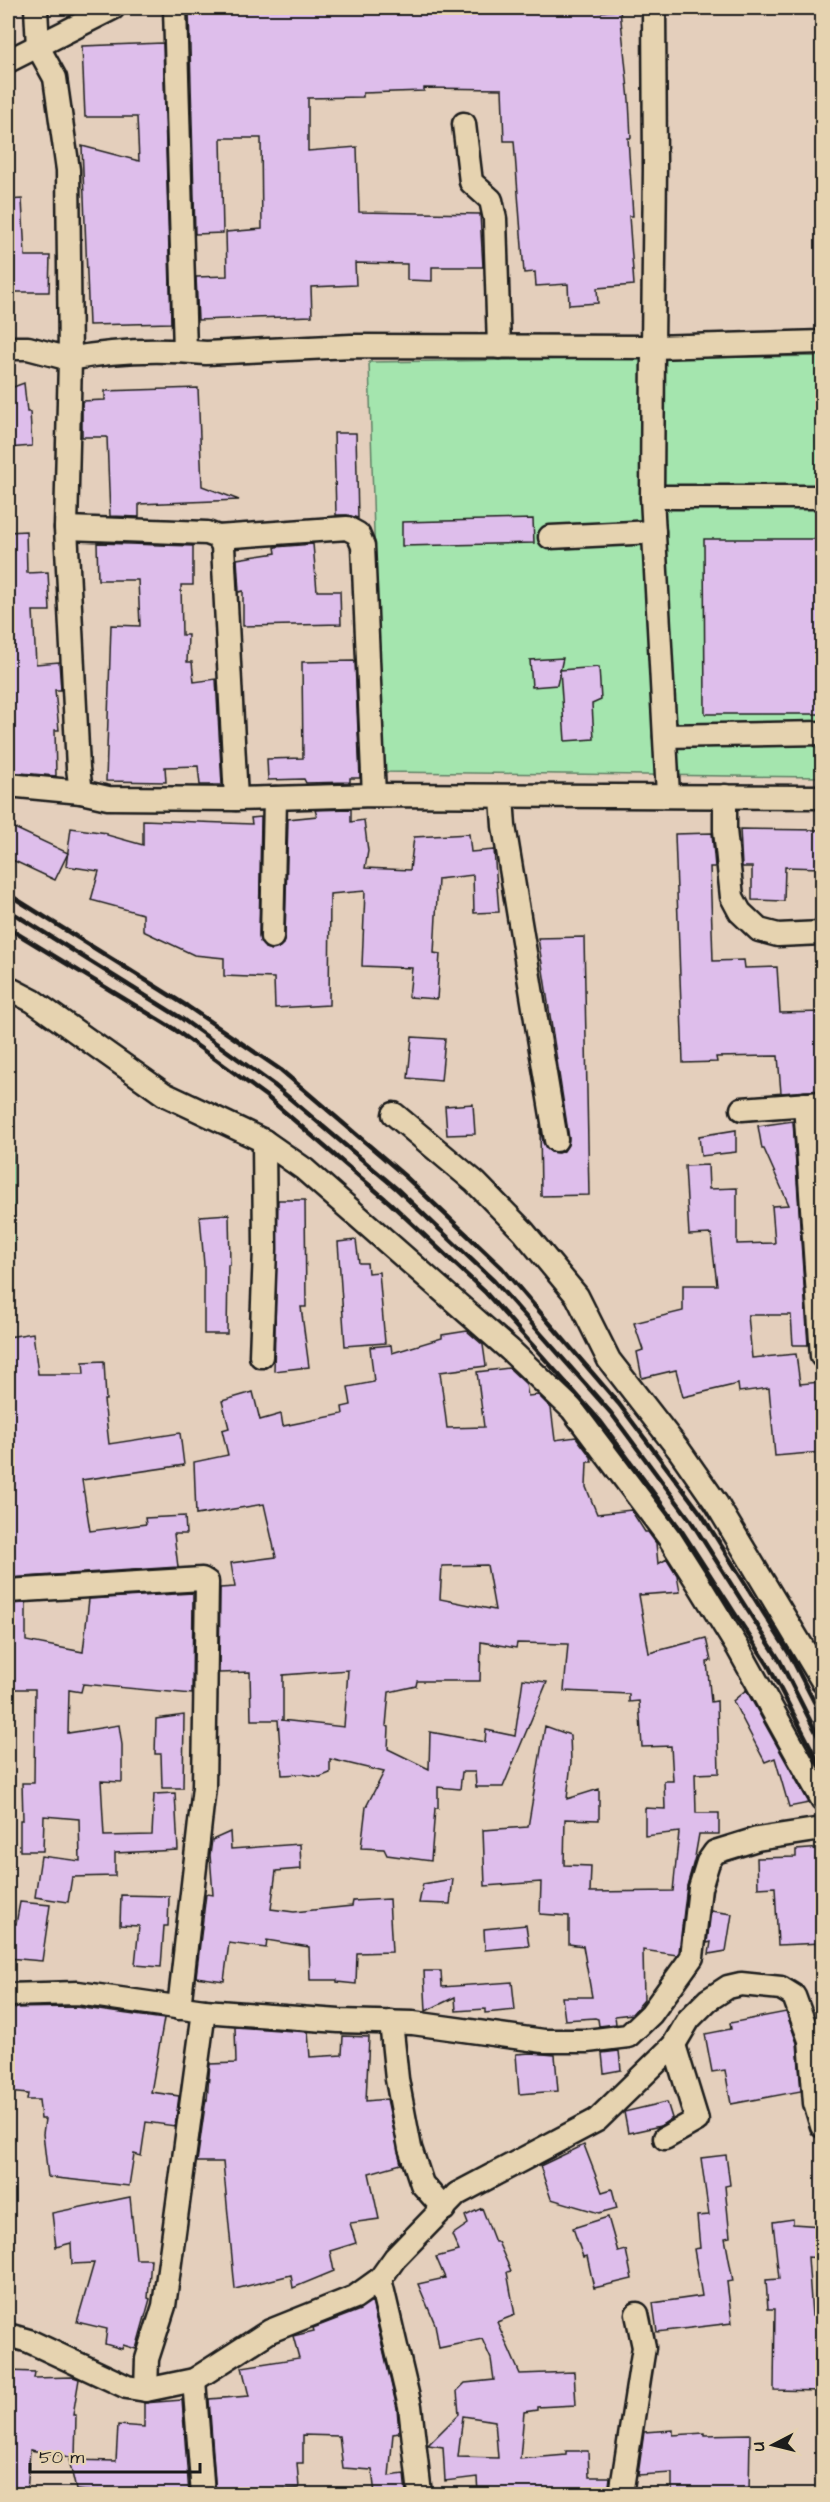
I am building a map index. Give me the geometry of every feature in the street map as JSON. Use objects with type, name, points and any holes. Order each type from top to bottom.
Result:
[{"type":"street","points":[[36,8],[38,47],[55,78],[68,170],[70,359],[66,528],[81,792]]},
{"type":"street","points":[[8,61],[114,8]]},
{"type":"street","points":[[175,8],[185,351]]},
{"type":"street","points":[[654,8],[652,498],[668,795]]},
{"type":"street","points":[[464,124],[471,182],[491,200],[495,219],[499,347]]},
{"type":"street","points":[[8,348],[28,348],[70,359],[95,354],[185,351],[206,353],[351,346],[652,347],[822,342]]},
{"type":"street","points":[[652,498],[822,497]]},
{"type":"street","points":[[66,528],[207,533],[218,537],[347,528],[358,534],[363,546],[374,795]]},
{"type":"street","points":[[550,537],[654,532]]},
{"type":"street","points":[[218,537],[223,546],[236,798]]},
{"type":"street","points":[[665,736],[822,733]]},
{"type":"street","points":[[8,785],[81,792],[108,798],[275,798],[374,795],[822,797]]},
{"type":"street","points":[[725,796],[725,830],[732,897],[740,912],[759,930],[778,934],[822,933]]},
{"type":"street","points":[[502,797],[504,826],[556,1140]]},
{"type":"street","points":[[272,937],[275,798]]},
{"type":"street","points":[[8,988],[33,1001],[165,1094],[264,1142],[304,1168],[510,1350],[572,1409],[670,1539],[738,1648],[822,1799]]},
{"type":"street","points":[[742,1109],[814,1103],[822,1356]]},
{"type":"street","points":[[394,1114],[475,1182],[523,1230],[577,1296],[609,1360],[679,1450],[716,1503],[822,1680]]},
{"type":"street","points":[[261,1356],[265,1249],[264,1142]]},
{"type":"street","points":[[8,1591],[202,1579],[207,1582],[204,1787],[179,2008]]},
{"type":"street","points":[[665,2138],[697,2120],[674,2045],[676,2009],[692,1957],[700,1888],[708,1862],[715,1852],[757,1839],[822,1829]]},
{"type":"street","points":[[8,1995],[78,1993],[204,2011],[339,2021],[391,2022],[463,2028],[544,2041],[587,2041],[627,2037],[651,2014],[676,2009],[741,1984],[781,1988],[794,1996],[810,2040],[815,2103],[822,2126]]},
{"type":"street","points":[[146,2375],[164,2306],[204,2011]]},
{"type":"street","points":[[391,2022],[401,2102],[410,2148],[422,2184],[442,2206]]},
{"type":"street","points":[[8,2335],[29,2342],[127,2388],[146,2375],[194,2380],[270,2331],[355,2296],[380,2279],[395,2258],[442,2206],[457,2194],[597,2120],[674,2045]]},
{"type":"street","points":[[380,2279],[410,2406],[420,2494]]},
{"type":"street","points":[[621,2494],[644,2347],[637,2314]]},
{"type":"street","points":[[194,2380],[203,2494]]},
{"type":"green space","points":[[822,356],[822,777],[381,772],[369,362]]},
{"type":"green space","points":[[8,988],[12,991],[15,1286],[8,1286]]},
{"type":"building","points":[[600,8],[600,12],[620,10],[631,138],[628,138],[633,216],[629,216],[634,285],[597,288],[598,303],[569,305],[568,284],[536,286],[535,272],[524,273],[514,141],[504,141],[502,89],[424,88],[424,91],[363,93],[363,97],[308,98],[308,151],[357,147],[359,212],[480,214],[483,267],[432,267],[432,281],[407,280],[407,264],[355,263],[356,285],[311,287],[312,316],[198,320],[196,277],[227,276],[226,232],[262,229],[261,138],[221,138],[223,233],[195,234],[189,10]]},
{"type":"building","points":[[163,43],[171,323],[89,325],[82,146],[139,161],[137,117],[85,117],[82,46]]},
{"type":"building","points":[[22,199],[25,256],[50,256],[49,292],[8,292],[8,200]]},
{"type":"building","points":[[24,383],[27,412],[30,412],[32,446],[8,448],[8,389]]},
{"type":"building","points":[[198,388],[202,486],[239,500],[139,504],[139,517],[110,516],[107,437],[82,437],[82,401],[105,400],[105,391]]},
{"type":"building","points":[[334,433],[356,433],[358,518],[336,515]]},
{"type":"building","points":[[533,519],[534,543],[402,546],[402,522]]},
{"type":"building","points":[[26,531],[27,573],[48,572],[50,611],[33,611],[36,664],[59,662],[61,690],[55,690],[59,730],[55,730],[56,776],[8,772],[8,618],[10,618],[8,532]]},
{"type":"building","points":[[704,539],[822,539],[822,714],[705,714]]},
{"type":"building","points":[[97,543],[193,546],[193,585],[181,585],[182,635],[188,635],[187,662],[192,662],[194,682],[216,679],[222,785],[200,785],[198,766],[165,767],[166,782],[106,781],[111,625],[140,626],[138,580],[98,580]]},
{"type":"building","points":[[313,544],[317,591],[340,591],[341,624],[243,626],[243,591],[239,592],[237,559],[276,553],[275,547]]},
{"type":"building","points":[[563,658],[557,685],[532,687],[530,660]]},
{"type":"building","points":[[355,661],[360,778],[350,778],[350,782],[306,783],[304,779],[268,780],[267,759],[303,758],[302,662]]},
{"type":"building","points":[[599,667],[601,700],[592,704],[594,739],[565,741],[560,670]]},
{"type":"building","points":[[351,809],[351,822],[364,820],[368,851],[365,868],[410,870],[414,837],[469,834],[471,852],[494,850],[499,912],[474,913],[473,875],[438,879],[434,953],[440,954],[437,999],[409,997],[412,968],[362,966],[365,891],[330,894],[329,1005],[275,1008],[274,978],[224,976],[224,958],[194,955],[143,931],[143,914],[91,900],[99,871],[66,866],[71,828],[107,833],[107,835],[143,845],[143,820],[252,824],[251,818],[261,817],[259,937],[265,948],[272,950],[283,944],[285,937],[288,819],[317,816],[315,810]]},
{"type":"building","points":[[8,825],[68,853],[55,880],[8,858]]},
{"type":"building","points":[[740,829],[822,830],[822,868],[785,867],[784,901],[752,900],[752,867],[742,867]]},
{"type":"building","points":[[712,833],[715,867],[710,867],[713,961],[744,960],[745,968],[777,967],[780,1013],[822,1012],[822,1090],[781,1093],[778,1056],[716,1057],[717,1062],[683,1063],[675,834]]},
{"type":"building","points":[[584,937],[589,1195],[541,1196],[540,1124],[543,1143],[551,1152],[564,1151],[569,1138],[538,938]]},
{"type":"building","points":[[412,1037],[445,1039],[441,1081],[408,1078]]},
{"type":"building","points":[[473,1104],[475,1134],[447,1135],[445,1106]]},
{"type":"building","points":[[793,1121],[808,1345],[793,1345],[791,1315],[748,1315],[752,1358],[796,1354],[800,1384],[820,1382],[822,1452],[775,1456],[769,1388],[739,1392],[738,1384],[683,1397],[676,1370],[642,1378],[637,1352],[643,1350],[634,1323],[683,1311],[683,1285],[717,1285],[711,1234],[689,1235],[685,1166],[708,1165],[709,1189],[737,1188],[737,1244],[775,1243],[772,1206],[789,1205],[764,1149],[762,1149],[758,1126]]},
{"type":"building","points":[[736,1130],[736,1152],[701,1156],[699,1136]]},
{"type":"building","points":[[278,1200],[305,1200],[306,1307],[301,1307],[309,1367],[274,1371]]},
{"type":"building","points":[[229,1214],[230,1265],[228,1265],[227,1334],[204,1334],[204,1265],[200,1216]]},
{"type":"building","points":[[356,1240],[359,1263],[367,1263],[368,1273],[379,1272],[385,1343],[345,1346],[338,1242]]},
{"type":"building","points":[[467,1331],[483,1345],[486,1366],[440,1372],[447,1428],[484,1427],[477,1372],[509,1368],[526,1384],[528,1396],[538,1395],[551,1408],[555,1440],[576,1437],[591,1457],[592,1462],[587,1462],[586,1487],[597,1514],[631,1510],[645,1532],[648,1532],[656,1543],[658,1564],[667,1559],[677,1575],[680,1592],[639,1595],[649,1653],[706,1638],[711,1661],[707,1662],[711,1702],[717,1701],[719,1773],[695,1774],[696,1813],[719,1813],[719,1834],[699,1834],[687,1886],[679,1952],[677,1955],[643,1950],[644,2000],[632,2014],[615,2016],[616,2024],[599,2026],[598,2019],[595,2018],[565,2020],[562,1997],[592,1997],[583,1946],[569,1944],[569,1916],[540,1914],[541,1882],[485,1886],[483,1830],[528,1827],[545,1726],[570,1735],[571,1762],[567,1799],[599,1789],[599,1820],[565,1819],[564,1865],[591,1866],[590,1892],[673,1891],[679,1832],[645,1836],[645,1808],[665,1809],[664,1781],[673,1781],[671,1746],[642,1747],[639,1701],[629,1702],[629,1694],[564,1691],[568,1644],[517,1643],[516,1648],[481,1642],[480,1681],[417,1681],[416,1686],[389,1692],[386,1726],[389,1727],[388,1749],[429,1769],[430,1732],[485,1742],[486,1730],[515,1736],[523,1679],[547,1682],[503,1787],[476,1787],[475,1772],[462,1772],[460,1789],[438,1787],[438,1808],[435,1808],[431,1861],[387,1855],[384,1849],[361,1848],[366,1807],[384,1772],[330,1759],[330,1773],[320,1777],[302,1774],[282,1775],[278,1720],[251,1720],[250,1672],[219,1673],[220,1588],[235,1587],[231,1563],[276,1557],[264,1504],[196,1515],[194,1462],[228,1455],[222,1430],[229,1428],[222,1401],[253,1392],[260,1420],[281,1414],[283,1426],[343,1414],[342,1407],[351,1405],[348,1387],[374,1382],[370,1347],[391,1345],[392,1353],[442,1338],[442,1335]],"holes":[[[487,1565],[495,1610],[440,1599],[442,1566]],[[348,1670],[344,1727],[281,1720],[283,1720],[283,1675]]]},
{"type":"building","points":[[33,1333],[38,1374],[84,1374],[83,1362],[104,1361],[106,1400],[104,1400],[109,1444],[180,1433],[184,1465],[82,1480],[90,1531],[146,1524],[145,1518],[185,1516],[186,1534],[174,1534],[178,1567],[8,1578],[8,1337]]},
{"type":"building","points":[[193,1593],[192,1694],[83,1684],[81,1692],[69,1690],[68,1733],[119,1725],[122,1745],[122,1782],[101,1781],[104,1836],[152,1835],[154,1794],[175,1793],[178,1850],[115,1853],[115,1876],[72,1877],[68,1902],[35,1897],[41,1856],[80,1861],[79,1819],[44,1816],[43,1851],[20,1851],[20,1820],[23,1820],[22,1783],[34,1783],[35,1689],[8,1689],[8,1604],[26,1603],[26,1641],[83,1652],[89,1599]]},
{"type":"building","points":[[746,1690],[809,1803],[789,1807],[775,1758],[765,1762],[733,1701]]},
{"type":"building","points":[[184,1715],[183,1788],[162,1788],[161,1754],[155,1754],[156,1719]]},
{"type":"building","points":[[230,1832],[231,1849],[300,1844],[301,1869],[276,1871],[271,1909],[294,1912],[352,1906],[353,1901],[389,1899],[392,1952],[357,1953],[356,1984],[337,1982],[337,1980],[310,1980],[309,1947],[267,1940],[266,1948],[229,1943],[224,1981],[196,1977],[206,1894],[213,1895],[210,1855],[212,1840]]},
{"type":"building","points":[[822,1848],[822,1943],[778,1945],[775,1887],[758,1888],[757,1858],[796,1857],[796,1850]]},
{"type":"building","points":[[453,1879],[450,1904],[419,1903],[423,1884]]},
{"type":"building","points":[[121,1895],[169,1896],[168,1926],[164,1926],[161,1967],[135,1965],[139,1926],[120,1925]]},
{"type":"building","points":[[20,1902],[50,1905],[42,1961],[8,1958],[8,1922],[16,1924]]},
{"type":"building","points":[[711,1911],[732,1914],[726,1951],[709,1954],[711,1942],[707,1943]]},
{"type":"building","points":[[526,1925],[529,1946],[485,1950],[484,1929]]},
{"type":"building","points":[[424,1971],[441,1971],[442,1987],[512,1982],[515,2010],[485,2013],[485,2009],[456,2011],[455,1997],[426,2011]]},
{"type":"building","points":[[77,2007],[164,2019],[151,2092],[179,2096],[175,2126],[146,2122],[141,2156],[134,2154],[129,2186],[48,2177],[43,2134],[45,2119],[41,2119],[39,2100],[27,2100],[28,2094],[8,2092],[8,2008]]},
{"type":"building","points":[[786,2012],[797,2043],[801,2091],[731,2104],[725,2070],[712,2072],[705,2034],[731,2029],[730,2023]]},
{"type":"building","points":[[235,2027],[308,2032],[310,2057],[342,2055],[343,2036],[369,2037],[366,2101],[387,2099],[401,2164],[369,2173],[379,2219],[350,2223],[356,2243],[330,2251],[334,2271],[293,2288],[291,2275],[235,2289],[223,2162],[197,2162],[210,2064],[236,2063]]},
{"type":"building","points":[[619,2051],[621,2070],[604,2073],[602,2053]]},
{"type":"building","points":[[516,2054],[555,2055],[558,2091],[519,2094]]},
{"type":"building","points":[[667,2102],[672,2118],[660,2126],[628,2133],[624,2112]]},
{"type":"building","points":[[584,2145],[602,2192],[612,2189],[617,2208],[599,2213],[551,2199],[540,2166]]},
{"type":"building","points":[[726,2155],[730,2185],[725,2186],[730,2237],[725,2238],[733,2281],[727,2282],[732,2323],[657,2332],[653,2303],[702,2296],[694,2249],[700,2248],[697,2216],[709,2215],[701,2158]]},
{"type":"building","points":[[130,2197],[136,2259],[151,2259],[148,2298],[150,2299],[136,2349],[123,2345],[122,2349],[105,2344],[107,2329],[77,2322],[94,2263],[72,2264],[71,2243],[56,2247],[52,2213]]},
{"type":"building","points":[[482,2208],[495,2242],[498,2242],[511,2271],[507,2272],[515,2315],[497,2322],[520,2374],[574,2372],[576,2405],[537,2407],[537,2410],[524,2412],[520,2459],[566,2455],[566,2451],[588,2451],[589,2477],[610,2477],[608,2494],[478,2494],[477,2477],[445,2481],[443,2447],[428,2445],[459,2414],[457,2391],[465,2383],[494,2380],[491,2359],[482,2339],[439,2348],[435,2324],[418,2284],[445,2278],[436,2257],[459,2251],[452,2235],[468,2224],[465,2216]],"holes":[[[463,2416],[495,2421],[498,2458],[458,2457]]]},
{"type":"building","points":[[608,2217],[618,2252],[626,2250],[632,2279],[594,2288],[587,2256],[583,2257],[573,2228]]},
{"type":"building","points":[[793,2219],[793,2224],[822,2226],[820,2258],[808,2257],[812,2316],[822,2315],[822,2391],[774,2390],[775,2309],[768,2309],[766,2280],[779,2279],[773,2222]]},
{"type":"building","points":[[372,2302],[397,2408],[399,2433],[393,2434],[389,2476],[404,2474],[406,2494],[375,2494],[372,2470],[343,2468],[339,2436],[303,2435],[303,2463],[297,2463],[299,2488],[251,2492],[251,2494],[216,2494],[209,2399],[249,2396],[242,2367],[299,2358],[293,2336],[314,2331],[313,2328],[360,2310]]},
{"type":"building","points":[[8,2371],[35,2372],[34,2378],[73,2377],[79,2379],[73,2415],[76,2415],[75,2458],[30,2450],[27,2494],[8,2494]]},
{"type":"building","points":[[182,2400],[189,2494],[120,2494],[76,2490],[69,2460],[116,2461],[118,2425],[144,2427],[144,2403]]},
{"type":"building","points":[[673,2430],[673,2435],[750,2434],[749,2494],[672,2494],[672,2473],[638,2475],[644,2432]]},
{"type":"railway","points":[[8,894],[187,1006],[281,1070],[406,1177],[502,1268],[619,1404],[702,1515],[790,1655],[822,1717]]},
{"type":"railway","points":[[8,910],[181,1018],[274,1085],[397,1189],[494,1281],[611,1413],[691,1521],[780,1661],[822,1744]]},
{"type":"railway","points":[[8,928],[174,1029],[266,1096],[390,1203],[485,1292],[601,1422],[681,1530],[768,1665],[822,1769]]}]
